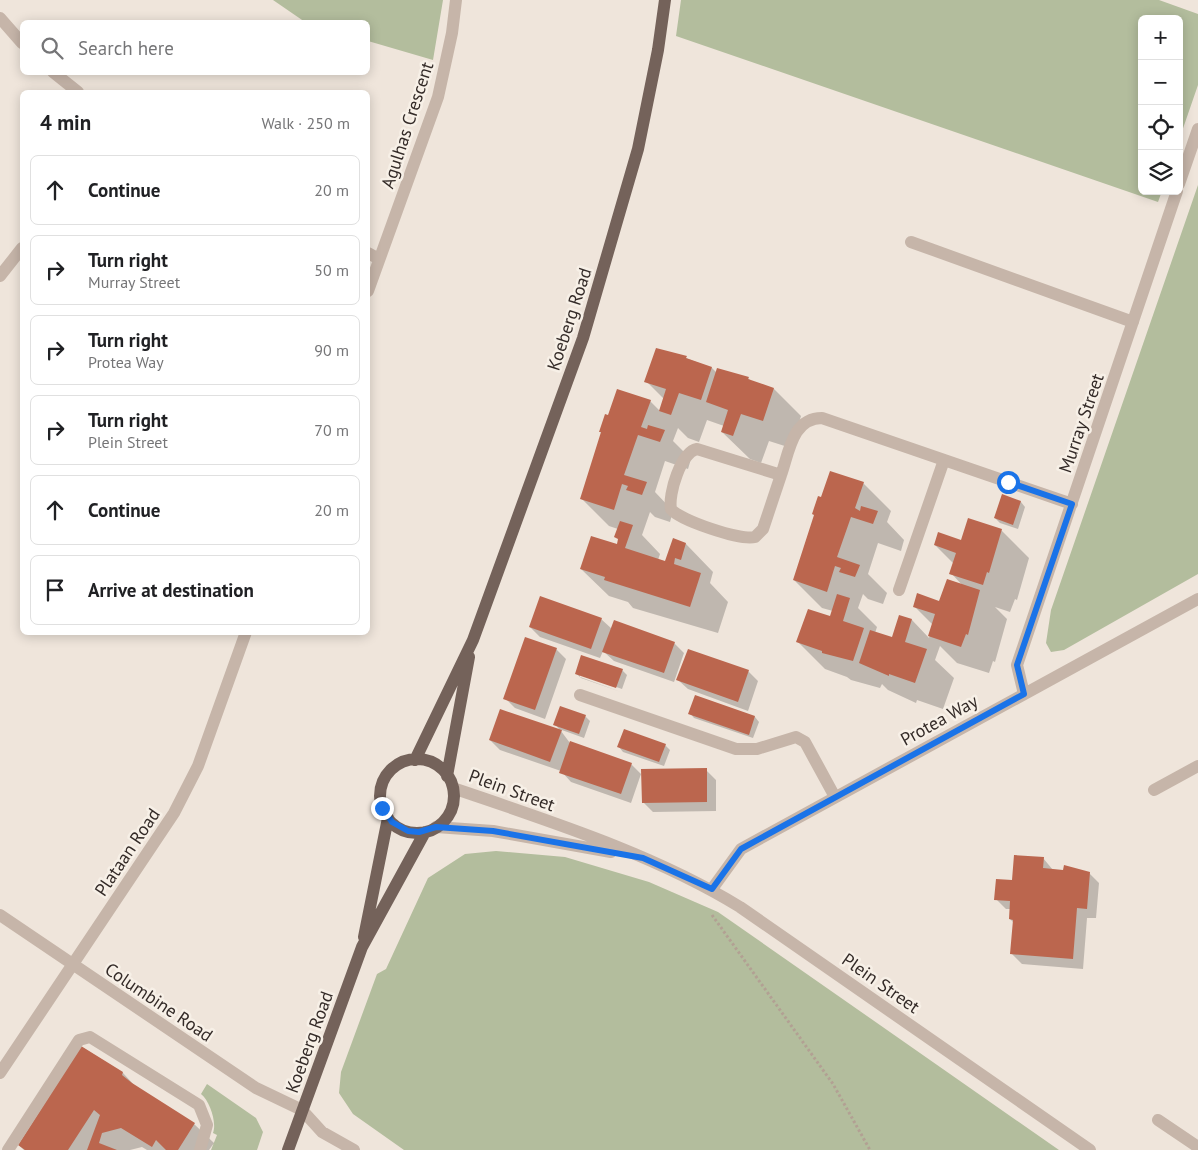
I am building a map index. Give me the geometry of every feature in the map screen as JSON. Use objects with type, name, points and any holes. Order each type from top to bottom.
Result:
[{"type":"main road","name":"Koeberg Road","points":[[415,760],[473,640],[586,329],[638,149],[658,50],[665,0]]},
{"type":"main road","name":"Koeberg Road","points":[[447,776],[473,640]]},
{"type":"main road","points":[[415,760],[434,763],[447,776],[453,788],[451,810],[431,829],[413,832],[402,830],[388,818],[381,803],[384,781],[394,767],[415,760]]},
{"type":"main road","name":"Koeberg Road","points":[[288,1150],[362,947],[388,818]]},
{"type":"main road","name":"Koeberg Road","points":[[362,947],[431,829]]},
{"type":"street","name":"Agulhas Crescent","points":[[373,256],[438,97],[449,49],[456,0]]},
{"type":"street","points":[[0,18],[20,41]]},
{"type":"street","points":[[57,75],[76,90]]},
{"type":"street","points":[[1183,172],[1198,129]]},
{"type":"street","name":"Murray Street","points":[[1024,694],[1017,665],[1176,195]]},
{"type":"street","points":[[910,242],[1133,322]]},
{"type":"street","points":[[0,276],[20,251]]},
{"type":"street","points":[[370,277],[373,256]]},
{"type":"street","points":[[780,476],[703,449],[691,450],[683,459],[670,497],[671,509],[680,517],[742,538],[755,537],[763,528],[796,430],[808,420],[815,418],[1072,504]]},
{"type":"street","points":[[899,590],[944,460]]},
{"type":"street","name":"Protea Way","points":[[712,889],[741,849],[1198,599]]},
{"type":"street","name":"Plataan Road","points":[[0,1072],[174,813],[190,782],[245,635]]},
{"type":"street","points":[[580,695],[736,749],[757,749],[796,737],[805,742],[836,797]]},
{"type":"street","points":[[1154,790],[1198,766]]},
{"type":"street","name":"Plein Street","points":[[453,788],[643,858],[712,889],[1090,1150]]},
{"type":"street","name":"Plein Street","points":[[431,829],[493,831],[643,858]]},
{"type":"street","name":"Columbine Road","points":[[0,915],[256,1088],[302,1110]]},
{"type":"street","points":[[8,1150],[79,1040],[90,1037],[199,1105],[203,1111],[206,1125],[200,1150]]},
{"type":"street","points":[[302,1110],[322,1132],[354,1150]]},
{"type":"street","points":[[1158,1120],[1198,1148]]},
{"type":"path","points":[[706,907],[832,1084],[870,1150]]},
{"type":"green space","points":[[273,0],[443,0],[433,60],[370,42],[370,20],[302,20]]},
{"type":"green space","points":[[681,0],[1159,0],[1198,14],[1198,85],[1183,128],[1183,15],[1138,15],[1138,195],[1161,195],[1158,202],[676,36]]},
{"type":"green space","points":[[1198,185],[1198,574],[1064,650],[1051,652],[1046,643],[1051,610]]},
{"type":"green space","points":[[496,851],[565,857],[649,882],[718,912],[1059,1150],[404,1150],[353,1114],[339,1093],[341,1072],[377,974],[386,969],[428,878],[465,854]]},
{"type":"green space","points":[[207,1084],[256,1118],[263,1132],[257,1150],[211,1150],[217,1135],[213,1133],[214,1124],[210,1107],[201,1094]]},
{"type":"building","points":[[656,348],[687,356],[686,358],[712,367],[701,400],[679,393],[671,415],[659,411],[666,389],[644,382]]},
{"type":"building","points":[[717,368],[749,377],[748,379],[774,388],[763,421],[741,414],[733,436],[721,432],[728,410],[706,402]]},
{"type":"building","points":[[617,389],[651,400],[641,427],[647,429],[648,425],[665,430],[660,442],[638,435],[624,475],[647,482],[642,495],[626,490],[628,486],[622,484],[614,510],[580,499],[605,414],[608,415]]},
{"type":"building","points":[[830,471],[864,482],[855,508],[860,511],[861,506],[878,511],[873,524],[851,517],[837,557],[860,565],[855,577],[839,572],[841,568],[835,566],[827,592],[793,580],[814,515],[812,514],[818,496],[821,497]]},
{"type":"building","points":[[1002,494],[1021,501],[1013,525],[994,518]]},
{"type":"building","points":[[968,518],[1002,529],[989,573],[987,572],[983,585],[949,574],[956,553],[934,545],[938,532],[961,540]]},
{"type":"building","points":[[620,521],[633,525],[625,548],[665,561],[673,538],[686,543],[681,560],[675,558],[674,564],[701,573],[690,607],[604,580],[605,577],[580,569],[591,536],[617,544],[618,539],[614,537]]},
{"type":"building","points":[[947,579],[980,590],[968,635],[966,634],[961,647],[928,636],[935,614],[913,607],[917,593],[939,601]]},
{"type":"building","points":[[837,594],[850,598],[843,621],[864,628],[853,661],[822,653],[822,651],[796,642],[808,609],[830,616]]},
{"type":"building","points":[[540,596],[602,618],[591,649],[529,627]]},
{"type":"building","points":[[899,615],[912,619],[905,642],[927,649],[915,683],[889,674],[889,676],[859,663],[870,630],[892,637]]},
{"type":"building","points":[[614,620],[675,642],[664,673],[602,652]]},
{"type":"building","points":[[525,637],[557,648],[535,710],[503,699]]},
{"type":"building","points":[[688,649],[749,670],[738,702],[676,680]]},
{"type":"building","points":[[581,655],[623,669],[616,688],[575,674]]},
{"type":"building","points":[[695,695],[755,716],[749,735],[688,714]]},
{"type":"building","points":[[560,706],[586,715],[579,734],[553,725]]},
{"type":"building","points":[[500,709],[562,730],[550,762],[489,740]]},
{"type":"building","points":[[624,729],[666,744],[659,762],[617,747]]},
{"type":"building","points":[[570,741],[632,763],[621,794],[559,773]]},
{"type":"building","points":[[707,768],[707,802],[642,803],[641,769]]},
{"type":"building","points":[[1014,855],[1044,857],[1043,868],[1063,870],[1064,865],[1090,872],[1087,909],[1077,908],[1073,959],[1010,954],[1013,920],[1009,919],[1010,901],[994,900],[996,879],[1012,880]]},
{"type":"building","points":[[81,1046],[123,1072],[122,1075],[132,1083],[195,1123],[178,1150],[166,1150],[156,1140],[152,1147],[121,1128],[102,1133],[99,1143],[117,1150],[87,1150],[100,1115],[94,1110],[68,1150],[25,1150],[18,1145]]},
{"type":"route","points":[[382,808],[392,822],[402,830],[419,832],[429,831],[436,827],[493,831],[643,858],[678,872],[712,889],[741,849],[1024,694],[1017,665],[1072,504],[1008,482]]}]
